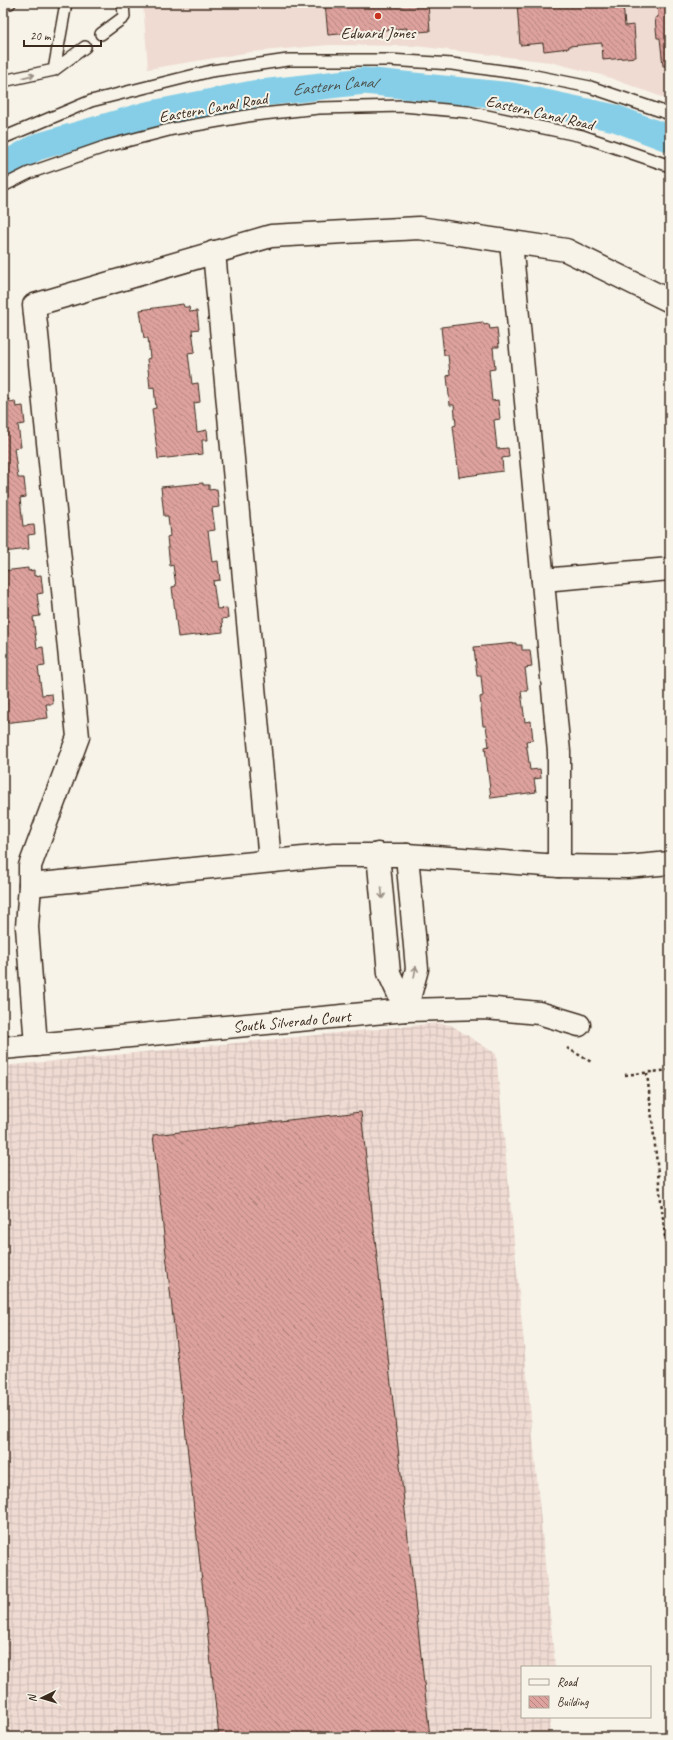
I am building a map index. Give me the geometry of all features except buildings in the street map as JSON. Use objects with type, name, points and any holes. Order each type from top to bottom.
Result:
[{"type":"street","points":[[36,1045],[27,926],[30,866],[78,737],[34,305],[271,236],[419,228],[566,250],[670,301]]},
{"type":"street","points":[[511,242],[559,752],[559,866]]},
{"type":"street","points":[[214,252],[270,861]]},
{"type":"street","points":[[543,580],[670,569]]},
{"type":"street","points":[[378,854],[389,973],[406,1010]]},
{"type":"street","points":[[30,886],[334,855],[406,855],[559,866],[627,867],[670,863]]},
{"type":"street","points":[[406,855],[417,969],[406,1010]]},
{"type":"street","name":"South Silverado Court","points":[[3,1048],[406,1010],[485,1008],[539,1013],[579,1024]]},
{"type":"lane","points":[[3,4],[10,3]]},
{"type":"lane","points":[[54,70],[66,3]]},
{"type":"lane","points":[[101,34],[124,17],[123,3]]},
{"type":"lane","points":[[3,81],[54,70],[85,47]]},
{"type":"lane","points":[[3,138],[92,101],[211,71],[288,60],[388,60],[452,64],[530,75],[590,87],[670,114]]},
{"type":"lane","name":"Eastern Canal Road","points":[[3,186],[29,173],[93,151],[173,128],[253,115],[319,108],[403,106],[468,112],[582,136],[670,166]]},
{"type":"path","points":[[625,1074],[670,1070]]},
{"type":"path","points":[[647,1073],[667,1255],[670,1255]]},
{"type":"shaded area","points":[[143,3],[670,3],[670,100],[605,76],[550,62],[415,46],[329,45],[251,52],[148,69]]},
{"type":"shaded area","points":[[438,1023],[451,1025],[496,1054],[555,1666],[521,1666],[521,1718],[552,1718],[548,1737],[3,1737],[3,1066]]},
{"type":"waterway","name":"Eastern Canal","points":[[3,166],[37,147],[147,115],[253,94],[364,81],[512,96],[615,118],[670,139]]},
{"type":"place","name":"Edward Jones","points":[[378,16]]}]
